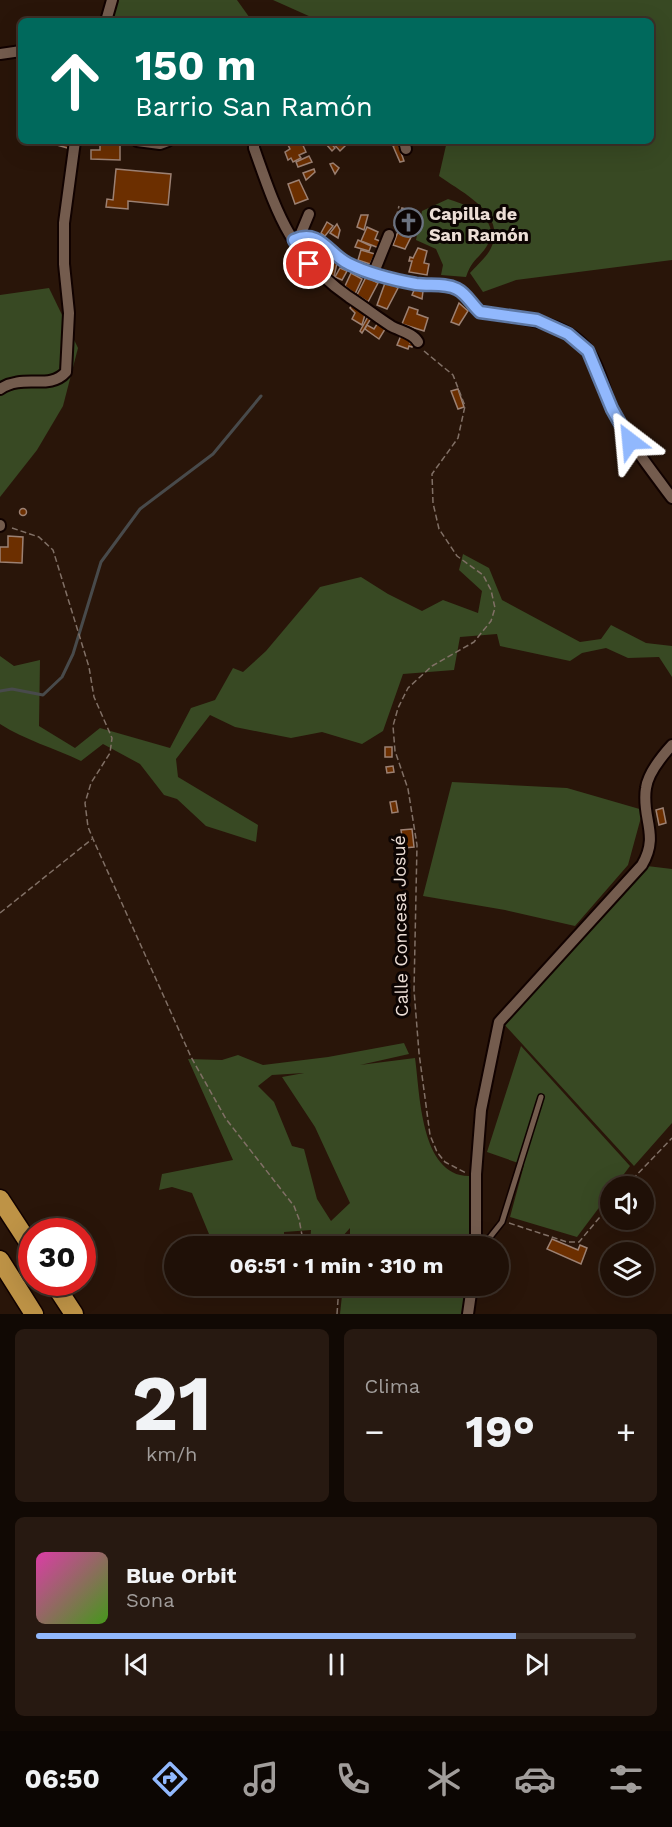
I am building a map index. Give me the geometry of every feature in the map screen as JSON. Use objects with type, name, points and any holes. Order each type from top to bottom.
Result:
[{"type":"highway","points":[[0,1200],[18,1227]]},
{"type":"highway","points":[[0,1260],[34,1314]]},
{"type":"highway","points":[[62,1296],[74,1314]]},
{"type":"street","points":[[107,18],[112,0]]},
{"type":"street","points":[[0,54],[18,51]]},
{"type":"street","points":[[0,389],[12,382],[27,379],[51,381],[66,372],[69,313],[64,264],[64,223],[75,144]]},
{"type":"street","points":[[254,144],[276,211],[297,239],[309,264],[348,296],[389,324],[415,336],[418,342]]},
{"type":"street","points":[[297,239],[309,214]]},
{"type":"street","points":[[374,272],[389,235]]},
{"type":"street","points":[[297,239],[318,238],[343,261],[374,272],[418,284],[446,285],[457,289],[480,312],[537,320],[568,334],[588,351],[612,409],[630,441],[672,498]]},
{"type":"street","points":[[476,1236],[476,1174],[481,1110],[499,1023],[642,865],[650,852],[651,835],[646,787],[655,768],[672,745]]},
{"type":"street","points":[[468,1314],[471,1296]]},
{"type":"lane","points":[[491,1236],[502,1222],[541,1097]]},
{"type":"path","points":[[389,235],[399,206]]},
{"type":"path","name":"Calle Concesa Josué","points":[[418,342],[424,352],[453,375],[465,406],[458,438],[432,474],[436,520],[457,556],[483,574],[491,590],[495,608],[491,621],[474,642],[432,666],[408,688],[398,708],[393,726],[395,751],[408,789],[417,845],[414,990],[420,1064],[430,1135],[437,1152],[445,1162],[454,1168],[476,1174]]},
{"type":"path","points":[[0,525],[39,537],[53,550],[89,667],[94,697],[110,730],[110,753],[91,783],[85,803],[88,826],[191,1057],[226,1119],[294,1206],[302,1236]]},
{"type":"path","points":[[0,913],[93,839]]},
{"type":"path","points":[[636,1176],[672,1138]]},
{"type":"path","points":[[502,1222],[575,1242],[585,1238],[600,1218]]},
{"type":"path","points":[[337,1314],[338,1296]]},
{"type":"green space","points":[[116,0],[237,0],[250,18],[109,18]]},
{"type":"green space","points":[[273,0],[672,0],[672,260],[516,280],[483,292],[470,273],[491,248],[495,236],[493,225],[488,214],[480,205],[439,176],[446,144],[654,144],[654,18],[407,18],[405,16],[313,18]]},
{"type":"green space","points":[[448,199],[479,213],[490,226],[489,242],[471,266],[466,277],[441,275],[443,265],[436,249],[416,240],[422,211]]},
{"type":"green space","points":[[49,288],[78,348],[63,406],[37,450],[0,497],[0,295]]},
{"type":"green space","points":[[463,554],[489,568],[502,600],[580,642],[601,639],[611,625],[646,643],[672,646],[672,677],[659,657],[628,658],[606,648],[582,653],[570,661],[500,646],[497,634],[460,637],[454,670],[403,674],[383,731],[362,744],[322,732],[291,738],[235,727],[210,715],[176,759],[178,777],[258,825],[256,842],[206,826],[177,799],[164,795],[140,764],[103,744],[81,761],[19,735],[0,724],[0,656],[14,666],[40,660],[39,726],[75,748],[100,728],[170,748],[191,708],[215,700],[233,668],[243,672],[266,651],[320,587],[361,577],[422,611],[443,600],[478,613],[482,591],[459,570]]},
{"type":"green space","points":[[452,782],[567,788],[643,810],[628,865],[575,926],[505,910],[423,896]]},
{"type":"green space","points":[[647,866],[672,869],[672,1123],[634,1166],[502,1022],[575,947]]},
{"type":"green space","points":[[404,1043],[409,1054],[360,1065],[415,1058],[421,1110],[432,1148],[441,1162],[453,1172],[469,1176],[471,1236],[350,1236],[350,1228],[343,1236],[311,1236],[311,1230],[284,1232],[284,1236],[209,1234],[192,1193],[172,1187],[159,1190],[162,1174],[233,1160],[188,1059],[222,1060],[238,1055],[263,1065],[328,1057]],"holes":[[[304,1073],[282,1077],[315,1127],[350,1203],[331,1221],[317,1199],[304,1149],[292,1146],[274,1102],[258,1086],[272,1075]]]},
{"type":"green space","points":[[521,1046],[630,1166],[622,1176],[600,1176],[600,1206],[577,1237],[510,1217],[524,1165],[487,1152]]},
{"type":"green space","points":[[342,1296],[465,1296],[462,1314],[340,1314]]},
{"type":"building","points":[[54,144],[72,144],[71,149]]},
{"type":"building","points":[[100,144],[120,144],[120,160],[91,159],[91,150],[100,150]]},
{"type":"building","points":[[288,144],[302,144],[306,152],[299,155],[301,158],[293,162],[291,158],[288,160],[285,152],[290,149]]},
{"type":"building","points":[[326,144],[332,144],[335,148],[332,151]]},
{"type":"building","points":[[334,144],[345,146],[340,151]]},
{"type":"building","points":[[398,144],[404,161],[400,162],[393,146]]},
{"type":"building","points":[[309,156],[312,162],[298,167],[296,162]]},
{"type":"building","points":[[333,163],[339,168],[335,174],[330,164]]},
{"type":"building","points":[[116,169],[171,174],[168,205],[128,201],[128,209],[106,207],[107,199],[113,200]]},
{"type":"building","points":[[314,169],[315,172],[306,180],[303,173]]},
{"type":"building","points":[[299,180],[308,199],[295,204],[288,184]]},
{"type":"building","name":"Capilla de San Ramón","points":[[402,208],[418,212],[415,231],[398,228]]},
{"type":"building","points":[[361,215],[368,215],[364,230],[357,227]]},
{"type":"building","points":[[327,222],[333,226],[325,236],[321,233]]},
{"type":"building","points":[[337,224],[340,230],[338,238],[330,233]]},
{"type":"building","points":[[367,227],[378,232],[375,239],[382,242],[379,248],[361,241]]},
{"type":"building","points":[[399,229],[414,231],[405,249],[393,245]]},
{"type":"building","points":[[358,240],[371,246],[369,251],[355,247]]},
{"type":"building","points":[[311,241],[318,246],[313,258],[305,250]]},
{"type":"building","points":[[319,245],[325,251],[318,266],[313,258]]},
{"type":"building","points":[[418,248],[427,251],[424,263],[429,264],[427,275],[409,272],[412,261],[409,261],[410,257],[413,258]]},
{"type":"building","points":[[361,250],[375,254],[370,264],[358,260]]},
{"type":"building","points":[[323,256],[337,263],[334,277],[318,266]]},
{"type":"building","points":[[340,268],[347,271],[342,280],[335,277]]},
{"type":"building","points":[[351,273],[362,279],[355,294],[345,286]]},
{"type":"building","points":[[366,277],[378,283],[368,302],[357,295]]},
{"type":"building","points":[[389,282],[398,288],[387,309],[377,305],[385,283]]},
{"type":"building","points":[[415,288],[423,291],[422,299],[412,295]]},
{"type":"building","points":[[354,302],[366,311],[362,325],[352,319],[355,313],[350,308]]},
{"type":"building","points":[[459,303],[468,311],[459,325],[451,322]]},
{"type":"building","points":[[409,307],[418,310],[417,314],[428,318],[424,331],[402,324]]},
{"type":"building","points":[[370,313],[373,315],[362,333],[360,331]]},
{"type":"building","points":[[379,321],[387,326],[379,339],[365,329],[367,325],[374,329]]},
{"type":"building","points":[[402,333],[412,337],[410,343],[413,344],[412,347],[409,346],[408,349],[397,345]]},
{"type":"building","points":[[458,389],[464,407],[458,409],[451,391]]},
{"type":"building","points":[[23,509],[26,512],[23,515],[20,512]]},
{"type":"building","points":[[8,536],[23,537],[22,563],[0,562],[0,547],[8,547]]},
{"type":"building","points":[[385,747],[392,747],[392,757],[385,757]]},
{"type":"building","points":[[393,766],[394,772],[387,773],[386,767]]},
{"type":"building","points":[[396,801],[398,812],[392,813],[390,802]]},
{"type":"building","points":[[663,808],[666,823],[659,825],[656,810]]},
{"type":"building","points":[[412,829],[414,847],[404,848],[401,830]]},
{"type":"building","points":[[552,1239],[578,1250],[580,1245],[587,1248],[581,1264],[547,1249]]},
{"type":"waterway","points":[[0,691],[12,689],[43,695],[62,677],[73,654],[101,562],[140,509],[213,454],[261,396]]},
{"type":"place","name":"Capilla de San Ramón","points":[[408,223]]},
{"type":"route","points":[[309,264],[300,253],[294,240],[305,236],[318,238],[343,261],[350,264],[397,280],[418,284],[446,285],[464,294],[480,312],[537,320],[568,334],[588,351],[612,409],[630,441]]}]
